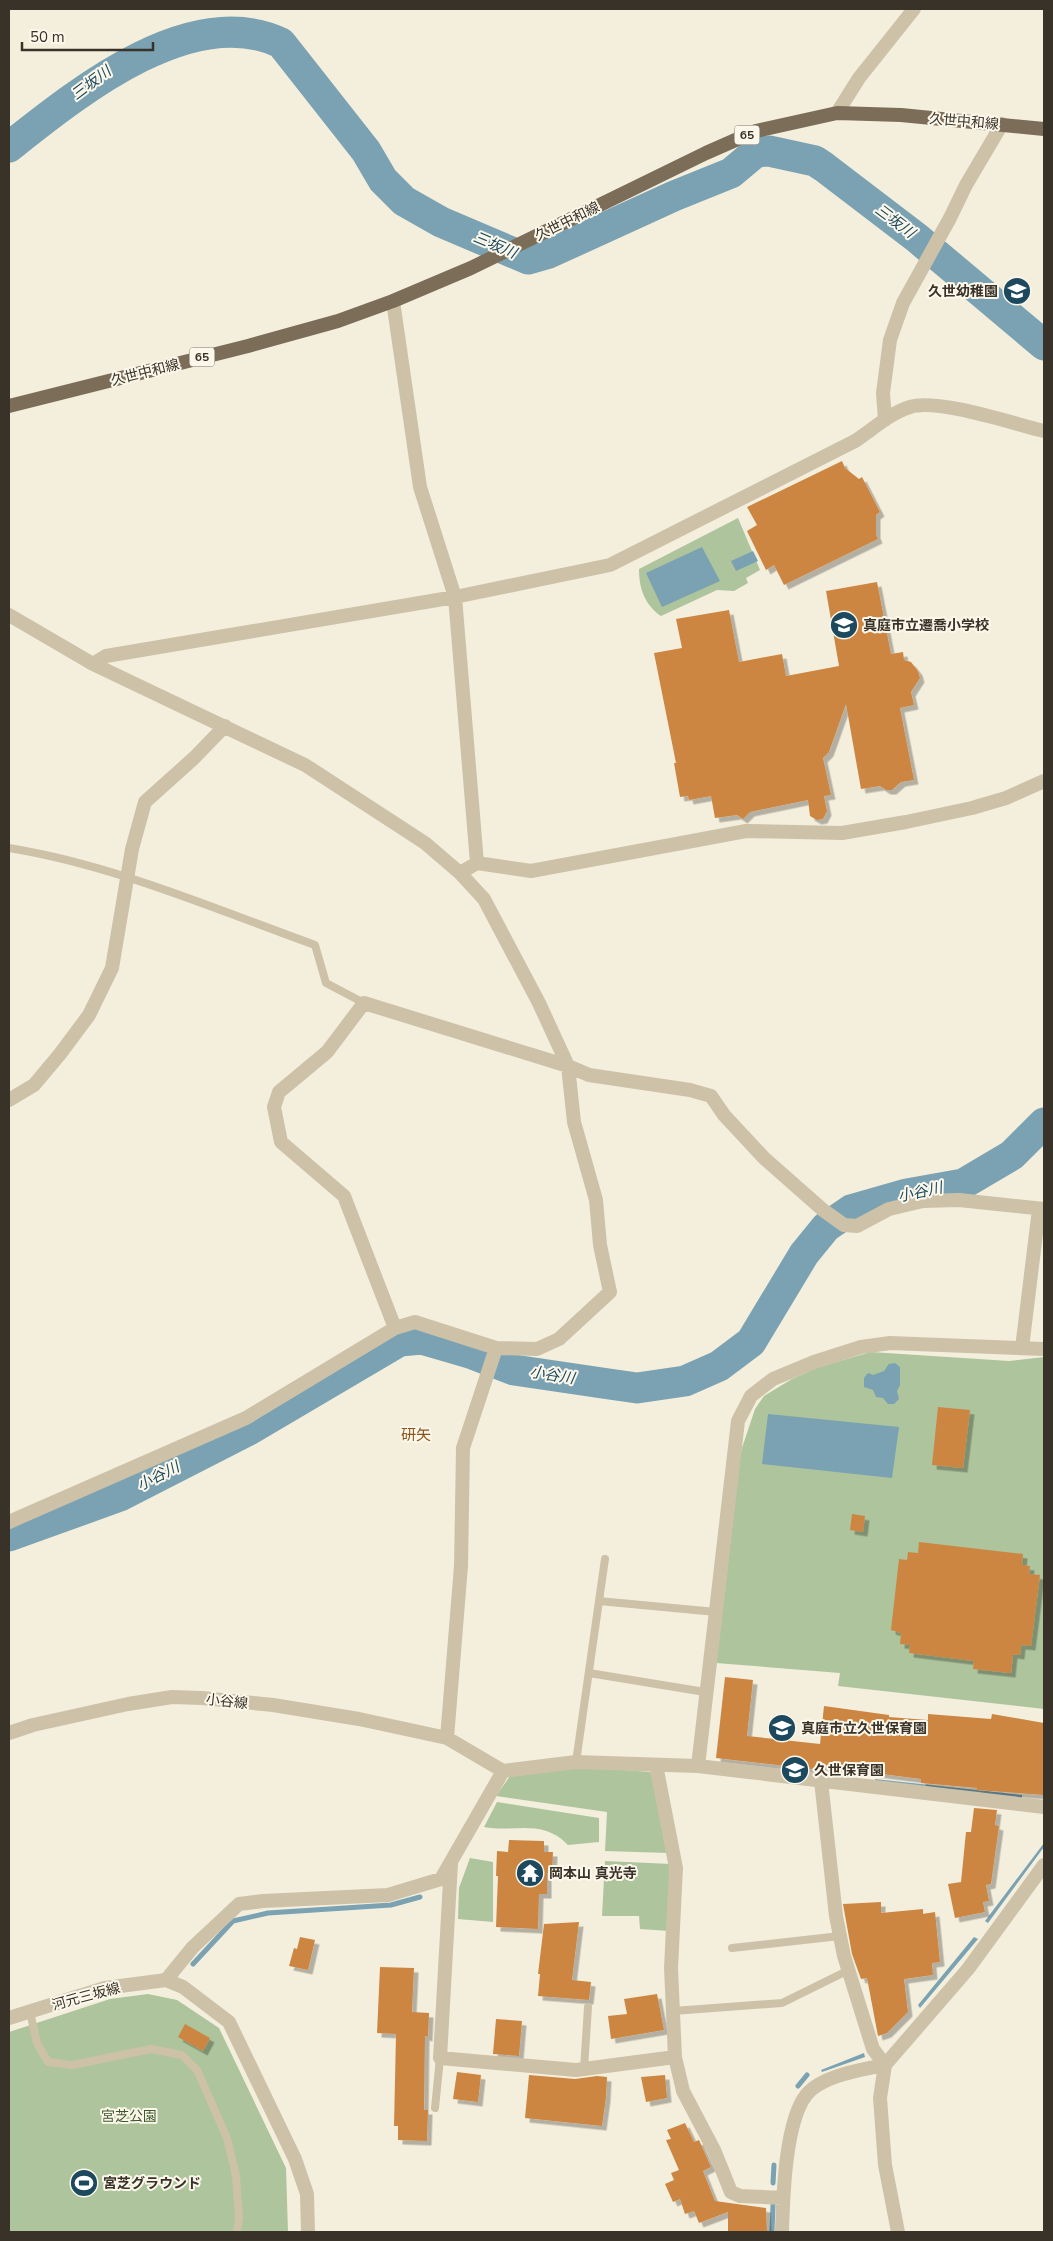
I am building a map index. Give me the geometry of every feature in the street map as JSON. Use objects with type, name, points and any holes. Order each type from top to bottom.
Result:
[{"type":"main road","name":"久世中和線","points":[[9,406],[338,321],[393,301],[496,256],[706,153],[756,131],[837,113],[901,115],[1044,129]]},
{"type":"street","points":[[837,113],[859,78],[914,9]]},
{"type":"street","points":[[885,420],[883,393],[890,340],[903,303],[966,185],[1002,124]]},
{"type":"street","points":[[393,301],[420,487],[455,597],[477,863]]},
{"type":"street","points":[[93,664],[106,656],[455,597],[610,565],[855,441],[885,420],[911,406],[940,405],[1044,431]]},
{"type":"street","points":[[9,615],[93,664],[305,765],[425,843],[460,873],[484,899],[539,1003],[568,1066],[574,1122],[596,1200],[600,1245],[610,1292],[559,1339],[537,1349],[496,1348],[415,1322],[395,1328],[246,1418],[9,1522]]},
{"type":"street","points":[[9,1100],[34,1085],[89,1015],[112,968],[126,877],[145,802],[194,758],[225,726]]},
{"type":"street","points":[[460,873],[477,863],[531,871],[746,831],[842,833],[972,808],[1006,798],[1044,781]]},
{"type":"street","points":[[395,1328],[344,1196],[281,1142],[274,1106],[279,1092],[327,1052],[364,1004],[568,1066],[589,1075],[690,1090],[711,1096],[724,1115],[764,1158],[823,1210],[844,1225],[857,1226],[889,1209],[923,1200],[958,1200],[1042,1209],[1022,1348]]},
{"type":"street","points":[[698,1766],[705,1692],[738,1421],[751,1396],[773,1379],[814,1362],[861,1346],[890,1343],[1044,1349]]},
{"type":"street","points":[[447,1738],[461,1566],[463,1448],[496,1348]]},
{"type":"street","name":"小谷線","points":[[9,1733],[58,1719],[128,1704],[172,1697],[202,1698],[273,1705],[360,1719],[447,1738],[502,1771]]},
{"type":"street","points":[[308,2232],[307,2194],[295,2158],[230,2022],[182,1987],[166,1980],[194,1947],[240,1904],[262,1901],[388,1895],[441,1879],[502,1771],[576,1762],[698,1766],[1044,1807]]},
{"type":"street","points":[[656,1765],[676,1868],[672,1968],[673,2011],[675,2058],[683,2091],[714,2150],[731,2192],[740,2196],[783,2198]]},
{"type":"street","points":[[821,1781],[836,1916],[840,1936],[873,2049],[885,2065]]},
{"type":"street","points":[[452,1861],[440,2058],[584,2069],[675,2058]]},
{"type":"street","points":[[898,2232],[885,2166],[880,2098],[885,2065],[968,1968],[1044,1866]]},
{"type":"street","name":"河元三坂線","points":[[9,2018],[105,1988],[166,1980]]},
{"type":"street","points":[[782,2232],[787,2154],[797,2114],[807,2094],[820,2084],[855,2070],[885,2065]]},
{"type":"lane","points":[[9,848],[79,862],[315,945],[326,983],[364,1004]]},
{"type":"lane","points":[[576,1762],[605,1559]]},
{"type":"lane","points":[[600,1601],[716,1612]]},
{"type":"lane","points":[[589,1673],[705,1692]]},
{"type":"lane","points":[[732,1948],[840,1936]]},
{"type":"lane","points":[[673,2011],[782,2003],[849,1970]]},
{"type":"lane","points":[[584,2069],[588,2007]]},
{"type":"lane","points":[[30,2012],[37,2043],[48,2062],[72,2065],[151,2049],[182,2055],[197,2070],[227,2138],[236,2176],[238,2232]]},
{"type":"lane","points":[[435,2108],[440,2058]]},
{"type":"green space","points":[[738,518],[760,570],[746,578],[748,583],[734,591],[717,590],[661,616],[655,612],[644,596],[640,583],[639,569]]},
{"type":"green space","points":[[871,1352],[1009,1361],[1044,1357],[1044,1709],[838,1686],[840,1673],[716,1663],[740,1454],[755,1409],[764,1396],[792,1379],[819,1367]]},
{"type":"green space","points":[[585,1767],[650,1772],[655,1781],[669,1853],[605,1851],[607,1812],[496,1796],[510,1776]]},
{"type":"green space","points":[[497,1802],[599,1818],[599,1842],[568,1845],[558,1837],[538,1829],[484,1827]]},
{"type":"green space","points":[[470,1858],[493,1862],[493,1922],[458,1919],[459,1888]]},
{"type":"green space","points":[[605,1861],[671,1864],[669,1931],[640,1929],[639,1916],[602,1916]]},
{"type":"green space","name":"宮芝公園","points":[[148,1994],[177,2000],[219,2028],[286,2168],[288,2232],[9,2232],[9,2032],[110,1999]]},
{"type":"water","points":[[702,547],[720,581],[662,607],[646,573]]},
{"type":"water","points":[[753,551],[758,561],[736,571],[731,561]]},
{"type":"water","points":[[895,1363],[900,1367],[900,1385],[897,1391],[899,1399],[894,1404],[888,1404],[883,1398],[876,1397],[873,1390],[864,1387],[864,1378],[868,1373],[873,1375],[884,1371],[889,1364]]},
{"type":"water","points":[[768,1414],[899,1427],[892,1478],[762,1464]]},
{"type":"water","points":[[875,1779],[1022,1795],[1022,1799],[874,1783]]},
{"type":"water","points":[[1044,1843],[1044,1847],[988,1923],[985,1921]]},
{"type":"water","points":[[974,1937],[978,1939],[920,2008],[918,2005]]},
{"type":"water","points":[[864,2053],[865,2057],[822,2072],[821,2070]]},
{"type":"building","points":[[842,461],[845,468],[859,479],[862,477],[880,512],[876,515],[876,534],[878,539],[784,585],[774,565],[766,570],[747,531],[757,525],[747,507]]},
{"type":"building","points":[[877,582],[891,654],[903,652],[904,660],[911,662],[918,671],[920,678],[911,692],[914,705],[900,708],[914,780],[901,782],[892,790],[886,790],[880,786],[861,789],[846,704],[829,752],[823,758],[831,795],[824,796],[827,811],[823,819],[817,820],[810,816],[808,800],[750,812],[743,819],[737,815],[715,818],[711,796],[689,800],[688,796],[680,797],[674,763],[676,763],[654,653],[682,648],[676,619],[729,610],[739,662],[782,654],[786,676],[839,666],[826,591]]},
{"type":"building","points":[[938,1407],[970,1410],[963,1468],[932,1465]]},
{"type":"building","points":[[852,1514],[865,1516],[863,1532],[850,1530]]},
{"type":"building","points":[[919,1542],[1023,1554],[1022,1565],[1030,1566],[1029,1574],[1040,1575],[1031,1646],[1021,1645],[1020,1655],[1013,1654],[1011,1673],[973,1669],[974,1661],[909,1653],[910,1645],[900,1644],[901,1633],[891,1630],[899,1559],[907,1560],[908,1552],[918,1553]]},
{"type":"building","points":[[725,1677],[753,1680],[747,1736],[820,1744],[824,1706],[889,1715],[889,1717],[928,1720],[928,1714],[991,1719],[992,1714],[1044,1723],[1044,1795],[976,1790],[977,1788],[921,1783],[921,1779],[820,1766],[820,1770],[716,1758]]},
{"type":"building","points":[[974,1808],[997,1810],[995,1825],[999,1826],[991,1884],[986,1885],[989,1901],[983,1902],[985,1912],[955,1918],[948,1884],[961,1882],[966,1832],[971,1832]]},
{"type":"building","points":[[509,1840],[544,1841],[544,1852],[553,1852],[552,1874],[547,1873],[547,1894],[539,1894],[538,1929],[496,1927],[497,1851],[508,1852]]},
{"type":"building","points":[[881,1902],[881,1913],[923,1909],[923,1914],[935,1912],[940,1962],[932,1963],[933,1975],[904,1979],[908,2012],[887,2033],[878,2036],[867,1978],[861,1979],[852,1954],[843,1904]]},
{"type":"building","points":[[579,1922],[572,1980],[591,1982],[589,2000],[538,1996],[540,1974],[538,1974],[544,1924]]},
{"type":"building","points":[[300,1937],[315,1940],[308,1970],[289,1966],[294,1948],[297,1949]]},
{"type":"building","points":[[380,1967],[414,1968],[412,2012],[429,2013],[428,2037],[425,2036],[424,2110],[428,2110],[427,2141],[398,2140],[398,2126],[394,2126],[396,2034],[377,2033]]},
{"type":"building","points":[[657,1994],[664,2030],[611,2039],[608,2016],[627,2014],[624,1999]]},
{"type":"building","points":[[496,2019],[522,2021],[519,2056],[493,2054]]},
{"type":"building","points":[[185,2024],[210,2038],[203,2051],[178,2037]]},
{"type":"building","points":[[457,2072],[481,2075],[478,2102],[453,2099]]},
{"type":"building","points":[[529,2075],[575,2079],[597,2076],[607,2077],[602,2126],[525,2118]]},
{"type":"building","points":[[665,2075],[667,2098],[646,2102],[641,2077]]},
{"type":"building","points":[[685,2123],[694,2142],[699,2140],[711,2167],[703,2171],[715,2201],[766,2208],[767,2232],[728,2232],[728,2212],[699,2223],[694,2211],[685,2214],[680,2199],[673,2202],[665,2184],[674,2180],[671,2173],[679,2170],[666,2140],[671,2139],[667,2130]]},
{"type":"waterway","name":"三坂川","points":[[9,147],[67,102],[101,79],[136,59],[173,43],[210,34],[246,33],[281,43],[366,151],[383,180],[404,201],[441,222],[528,259],[549,253],[674,196],[731,173],[756,152],[769,151],[815,161],[824,167],[917,238],[1044,345]]},
{"type":"waterway","name":"小谷川","points":[[9,1536],[120,1496],[249,1430],[400,1341],[422,1339],[470,1353],[514,1370],[637,1388],[685,1381],[719,1366],[751,1342],[804,1254],[826,1227],[851,1210],[907,1194],[963,1184],[1012,1155],[1044,1123]]},
{"type":"waterway","points":[[193,1964],[233,1921],[268,1913],[391,1905],[420,1897]]},
{"type":"waterway","points":[[798,2086],[807,2075]]},
{"type":"waterway","points":[[773,2183],[774,2165]]},
{"type":"waterway","points":[[772,2232],[773,2205]]},
{"type":"place","name":"久世幼稚園","points":[[1017,291]]},
{"type":"place","name":"真庭市立遷喬小学校","points":[[844,625]]},
{"type":"place","name":"真庭市立久世保育園","points":[[782,1728]]},
{"type":"place","name":"久世保育園","points":[[795,1770]]},
{"type":"place","name":"岡本山 真光寺","points":[[530,1873]]},
{"type":"place","name":"宮芝グラウンド","points":[[84,2183]]},
{"type":"district","name":"研矢","points":[[416,1435]]}]
